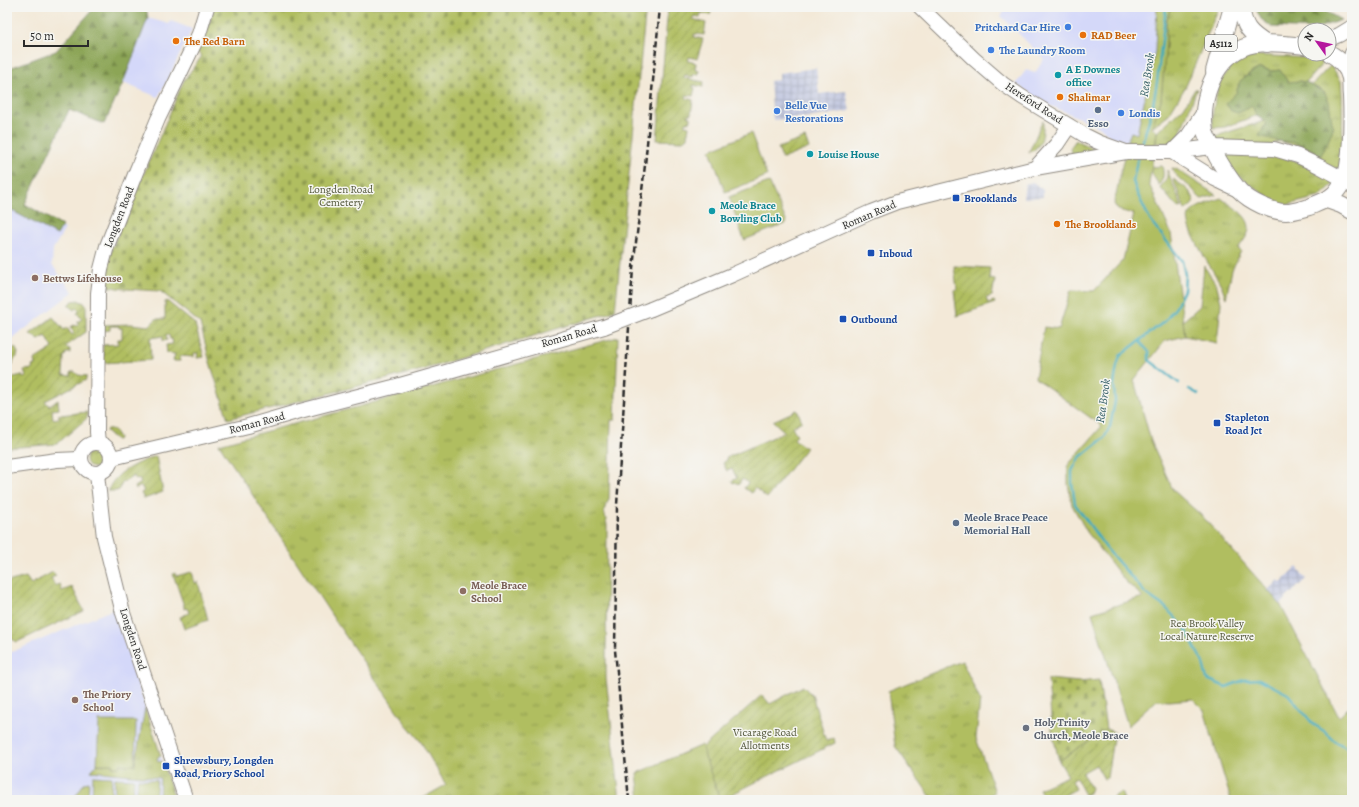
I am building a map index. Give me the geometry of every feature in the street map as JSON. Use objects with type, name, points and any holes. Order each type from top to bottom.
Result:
[{"type":"main road","name":"Longden Road","points":[[98,443],[98,292],[101,269],[107,246],[136,172],[158,119],[199,34],[207,7]]},
{"type":"main road","name":"Hereford Road","points":[[920,7],[974,59],[1003,84],[1069,126],[1098,142],[1126,152],[1172,152],[1212,147],[1274,149],[1298,156],[1332,172],[1348,183]]},
{"type":"main road","name":"A5112","points":[[1212,80],[1232,7]]},
{"type":"main road","name":"A5112","points":[[1241,7],[1246,27],[1254,36],[1266,44]]},
{"type":"main road","points":[[1337,36],[1352,27]]},
{"type":"main road","points":[[1297,45],[1253,44],[1242,48],[1229,56],[1220,65],[1212,80],[1204,112],[1188,136],[1172,152],[1215,179],[1240,191],[1258,203],[1278,212],[1294,212],[1327,200],[1348,183],[1348,166],[1351,147],[1349,65],[1352,53]]},
{"type":"main road","points":[[1337,58],[1350,77]]},
{"type":"main road","points":[[1204,112],[1206,132],[1216,157],[1240,191]]},
{"type":"main road","points":[[1035,168],[1057,144],[1069,126]]},
{"type":"main road","name":"Roman Road","points":[[112,458],[248,426],[393,387],[604,326],[651,309],[732,275],[897,202],[1035,168],[1126,152]]},
{"type":"main road","points":[[1327,200],[1352,210]]},
{"type":"main road","points":[[98,443],[105,445],[110,450],[112,458],[110,466],[107,470],[97,474],[90,473],[84,468],[80,459],[82,451],[86,446],[98,443]]},
{"type":"main road","points":[[7,467],[57,460],[80,459]]},
{"type":"main road","name":"Longden Road","points":[[97,474],[104,537],[123,613],[186,800]]},
{"type":"shaded area","points":[[1007,7],[1157,7],[1155,51],[1137,134],[1131,132],[1127,142],[1109,136],[1103,129],[1049,105],[1016,84],[1026,70],[1035,73],[1044,59],[1001,16]]},
{"type":"shaded area","points":[[148,18],[169,24],[171,21],[192,29],[158,97],[123,83]]},
{"type":"shaded area","points":[[816,68],[819,94],[846,91],[850,111],[813,117],[773,120],[770,81],[779,80],[779,73]]},
{"type":"shaded area","points":[[1033,182],[1043,190],[1043,197],[1023,198],[1025,184]]},
{"type":"shaded area","name":"Bettws Lifehouse","points":[[7,194],[65,229],[53,249],[52,265],[73,292],[7,343]]},
{"type":"shaded area","points":[[1297,567],[1306,579],[1280,604],[1267,591],[1278,580],[1281,582]]},
{"type":"shaded area","name":"The Priory School","points":[[114,609],[175,800],[7,800],[7,654]]},
{"type":"green space","points":[[95,7],[146,7],[148,18],[123,83],[104,124],[69,110],[25,204],[62,226],[57,235],[7,208],[7,69],[56,51]]},
{"type":"green space","name":"Longden Road Cemetery","points":[[214,7],[646,7],[615,311],[422,370],[228,419],[209,359],[200,323],[160,291],[103,286],[112,248],[184,80],[202,56],[197,52],[204,40]]},
{"type":"green space","points":[[668,7],[705,7],[712,9],[710,15],[701,13],[700,17],[694,16],[693,19],[706,23],[704,35],[694,34],[694,37],[703,39],[697,59],[689,57],[688,61],[696,63],[695,70],[699,71],[698,75],[694,74],[693,77],[685,75],[684,78],[704,82],[703,87],[693,85],[695,88],[693,96],[687,95],[686,98],[693,101],[691,114],[688,114],[688,117],[690,117],[690,123],[686,122],[685,125],[689,126],[687,138],[683,141],[657,140]]},
{"type":"green space","name":"Rea Brook Valley Local Nature Reserve","points":[[1157,7],[1171,7],[1166,22],[1166,44],[1161,100],[1152,127],[1157,132],[1149,184],[1171,233],[1185,336],[1165,341],[1134,380],[1151,441],[1173,490],[1202,516],[1280,604],[1339,717],[1352,704],[1352,800],[1231,800],[1204,710],[1193,699],[1168,701],[1157,700],[1128,726],[1092,613],[1143,597],[1125,581],[1087,532],[1072,505],[1068,484],[1068,465],[1102,426],[1035,378],[1044,327],[1059,329],[1071,290],[1094,291],[1123,260],[1134,214],[1118,210],[1114,204],[1127,142],[1131,132],[1137,134],[1155,51]]},
{"type":"green space","points":[[1171,7],[1219,7],[1186,86],[1169,114],[1152,127],[1161,100],[1166,44],[1166,22]]},
{"type":"green space","points":[[1255,7],[1318,7],[1341,20],[1335,22],[1297,22],[1297,28],[1272,27],[1261,19]]},
{"type":"green space","points":[[1251,55],[1297,57],[1297,62],[1324,62],[1306,82],[1299,81],[1288,83],[1280,70],[1272,71],[1260,68],[1251,73],[1242,80],[1236,93],[1252,106],[1258,115],[1225,127],[1213,128],[1213,109],[1221,82],[1230,68],[1243,58]]},
{"type":"green space","points":[[1331,65],[1341,81],[1343,158],[1340,171],[1312,156],[1307,149],[1279,141],[1294,142],[1313,150],[1323,150],[1328,138],[1330,122],[1328,100],[1321,90],[1312,85]]},
{"type":"green space","points":[[1260,68],[1272,71],[1280,70],[1288,82],[1306,82],[1325,93],[1329,102],[1333,129],[1320,157],[1313,150],[1294,142],[1279,141],[1259,136],[1267,123],[1256,114],[1252,106],[1238,113],[1231,111],[1226,103],[1236,93],[1240,81],[1250,73]]},
{"type":"green space","points":[[1195,89],[1197,89],[1179,136],[1171,142],[1156,143],[1157,132],[1184,107]]},
{"type":"green space","points":[[1043,120],[1042,139],[1038,147],[1029,152]]},
{"type":"green space","points":[[1265,121],[1267,123],[1262,130],[1279,141],[1270,146],[1217,146],[1215,136]]},
{"type":"green space","points":[[751,133],[767,176],[725,192],[710,150]]},
{"type":"green space","points":[[805,138],[809,148],[782,159],[778,148]]},
{"type":"green space","points":[[1076,140],[1100,151],[1072,156],[1070,148]]},
{"type":"green space","points":[[1219,153],[1278,156],[1301,162],[1321,172],[1336,182],[1319,197],[1287,205],[1273,201],[1237,175]]},
{"type":"green space","points":[[1162,166],[1163,176],[1159,185],[1152,174],[1152,167]]},
{"type":"green space","points":[[1172,168],[1176,169],[1216,195],[1202,199],[1179,179]]},
{"type":"green space","points":[[1167,170],[1182,207],[1179,208],[1175,205],[1160,187],[1166,180]]},
{"type":"green space","points":[[1173,179],[1187,189],[1193,197],[1191,206],[1185,210]]},
{"type":"green space","points":[[769,182],[787,223],[744,240],[729,197]]},
{"type":"green space","points":[[1221,198],[1236,208],[1245,217],[1249,227],[1247,235],[1238,249],[1241,251],[1232,270],[1226,298],[1221,285],[1190,229],[1188,221],[1189,215],[1195,209]]},
{"type":"green space","points":[[954,266],[990,268],[989,279],[995,280],[992,296],[986,298],[988,303],[994,301],[995,303],[957,316],[954,290],[957,289]]},
{"type":"green space","points":[[1204,266],[1217,286],[1221,303],[1217,343],[1185,336],[1183,321],[1200,306]]},
{"type":"green space","points":[[78,300],[86,304],[86,332],[65,347],[70,349],[70,353],[66,353],[64,356],[63,375],[71,376],[71,372],[75,372],[78,375],[86,376],[86,380],[45,401],[49,406],[58,400],[59,409],[52,410],[53,419],[59,418],[59,414],[87,412],[87,418],[57,444],[7,448],[7,367],[10,378],[22,375],[23,378],[26,377],[24,370],[33,369],[32,366],[35,365],[34,360],[53,348],[46,336],[39,340],[30,334],[53,317],[64,330],[67,328],[72,335],[74,333],[70,326],[76,326],[79,324],[77,322],[82,319],[77,313],[79,311],[77,308],[74,310],[68,305],[73,301]]},
{"type":"green space","points":[[167,301],[195,324],[204,357],[197,358],[198,353],[194,353],[194,357],[180,356],[180,361],[173,361],[175,354],[167,353],[166,345],[173,344],[172,339],[170,339],[169,335],[166,335],[167,340],[163,341],[163,336],[150,338],[151,360],[103,363],[103,345],[118,344],[118,339],[122,339],[122,328],[119,328],[119,326],[110,326],[110,330],[103,331],[103,325],[131,324],[149,326],[156,319],[165,319],[165,302]]},
{"type":"green space","name":"Meole Brace School","points":[[618,337],[615,420],[611,420],[609,499],[604,510],[607,525],[606,678],[620,800],[419,800],[446,785],[421,742],[406,724],[336,622],[219,444]]},
{"type":"green space","points":[[15,347],[18,353],[17,357],[13,361],[13,364],[7,366],[7,353]]},
{"type":"green space","points":[[797,410],[802,421],[792,427],[797,435],[794,439],[806,448],[767,498],[755,488],[751,493],[744,488],[748,483],[743,479],[738,485],[735,482],[733,483],[732,481],[737,478],[732,469],[727,471],[723,463],[727,460],[726,458],[785,432],[773,421]]},
{"type":"green space","points":[[107,429],[111,429],[117,434],[119,438],[118,440],[108,434],[106,431]]},
{"type":"green space","points":[[91,450],[99,450],[104,455],[102,466],[99,468],[91,468],[86,463],[86,455]]},
{"type":"green space","points":[[156,456],[163,492],[144,499],[141,493],[144,491],[141,486],[136,489],[135,487],[141,483],[139,479],[136,480],[134,476],[122,483],[119,490],[108,491],[111,484],[121,473],[142,461]]},
{"type":"green space","points":[[53,572],[56,576],[51,578],[55,586],[60,584],[62,591],[72,587],[84,611],[17,642],[7,633],[7,582],[26,577],[31,584]]},
{"type":"green space","points":[[192,572],[195,583],[198,582],[208,620],[184,629],[180,617],[189,613],[187,608],[184,609],[173,574],[175,573],[176,576]]},
{"type":"green space","points":[[962,661],[980,700],[976,738],[995,792],[981,800],[933,800],[895,746],[888,691]]},
{"type":"green space","points":[[1048,679],[1079,682],[1099,680],[1106,729],[1059,761],[1052,731]]},
{"type":"green space","name":"Vicarage Road Allotments","points":[[803,686],[812,695],[826,741],[834,738],[835,743],[720,800],[702,748],[762,695],[770,704]]},
{"type":"green space","points":[[145,708],[161,756],[157,758],[158,762],[162,761],[175,800],[159,800],[160,778],[91,771],[97,764],[113,764],[119,767],[119,764],[135,764]]},
{"type":"green space","points":[[99,721],[136,721],[135,765],[120,764],[119,767],[113,767],[113,764],[97,764]]},
{"type":"green space","points":[[1106,729],[1114,732],[1107,778],[1104,779],[1096,765],[1082,773],[1091,788],[1089,793],[1085,795],[1076,778],[1072,781],[1076,789],[1063,796],[1064,800],[1045,800],[1039,789],[1068,776],[1059,761]]},
{"type":"green space","points":[[702,745],[720,800],[640,800],[637,773]]},
{"type":"green space","points":[[93,776],[112,777],[111,800],[92,800]]},
{"type":"green space","points":[[115,778],[134,779],[133,800],[114,800]]},
{"type":"green space","points":[[138,779],[157,780],[155,800],[136,800]]},
{"type":"green space","points":[[89,782],[88,800],[73,800],[84,783]]},
{"type":"green space","points":[[1121,792],[1124,800],[1109,800]]},
{"type":"waterway","name":"Rea Brook","points":[[1141,147],[1152,110],[1166,7]]},
{"type":"waterway","name":"Rea Brook","points":[[1138,156],[1133,181],[1137,193],[1150,220],[1182,261],[1185,275],[1184,290],[1176,307],[1165,321],[1120,356],[1114,384],[1115,401],[1110,427],[1104,438],[1079,458],[1072,471],[1075,504],[1106,548],[1146,594],[1165,607],[1185,628],[1203,663],[1207,679],[1226,687],[1244,680],[1259,679],[1288,694],[1313,724],[1324,731],[1336,742],[1348,748],[1352,752]]},
{"type":"waterway","points":[[1140,342],[1149,352],[1149,360],[1179,383]]},
{"type":"waterway","points":[[1189,389],[1198,394]]},
{"type":"railway","points":[[629,800],[615,650],[617,505],[633,268],[645,165],[660,7]]},
{"type":"place","name":"Pritchard Car Hire","points":[[1068,27]]},
{"type":"place","name":"RAD Beer","points":[[1083,35]]},
{"type":"place","name":"The Red Barn","points":[[176,41]]},
{"type":"place","name":"The Laundry Room","points":[[991,50]]},
{"type":"place","name":"A E Downes office","points":[[1058,75]]},
{"type":"place","name":"Shalimar","points":[[1060,97]]},
{"type":"place","name":"Esso","points":[[1098,110]]},
{"type":"place","name":"Belle Vue Restorations","points":[[777,111]]},
{"type":"place","name":"Londis","points":[[1121,113]]},
{"type":"place","name":"Louise House","points":[[810,154]]},
{"type":"place","name":"Brooklands","points":[[956,198]]},
{"type":"place","name":"Meole Brace Bowling Club","points":[[712,211]]},
{"type":"place","name":"The Brooklands","points":[[1057,224]]},
{"type":"place","name":"Inboud","points":[[871,253]]},
{"type":"place","name":"Bettws Lifehouse","points":[[35,278]]},
{"type":"place","name":"Outbound","points":[[843,319]]},
{"type":"place","name":"Stapleton Road Jct","points":[[1217,423]]},
{"type":"place","name":"Meole Brace Peace Memorial Hall","points":[[956,523]]},
{"type":"place","name":"Meole Brace School","points":[[463,591]]},
{"type":"place","name":"The Priory School","points":[[75,700]]},
{"type":"place","name":"Holy Trinity Church, Meole Brace","points":[[1026,728]]},
{"type":"place","name":"Shrewsbury, Longden Road, Priory School","points":[[166,766]]}]
